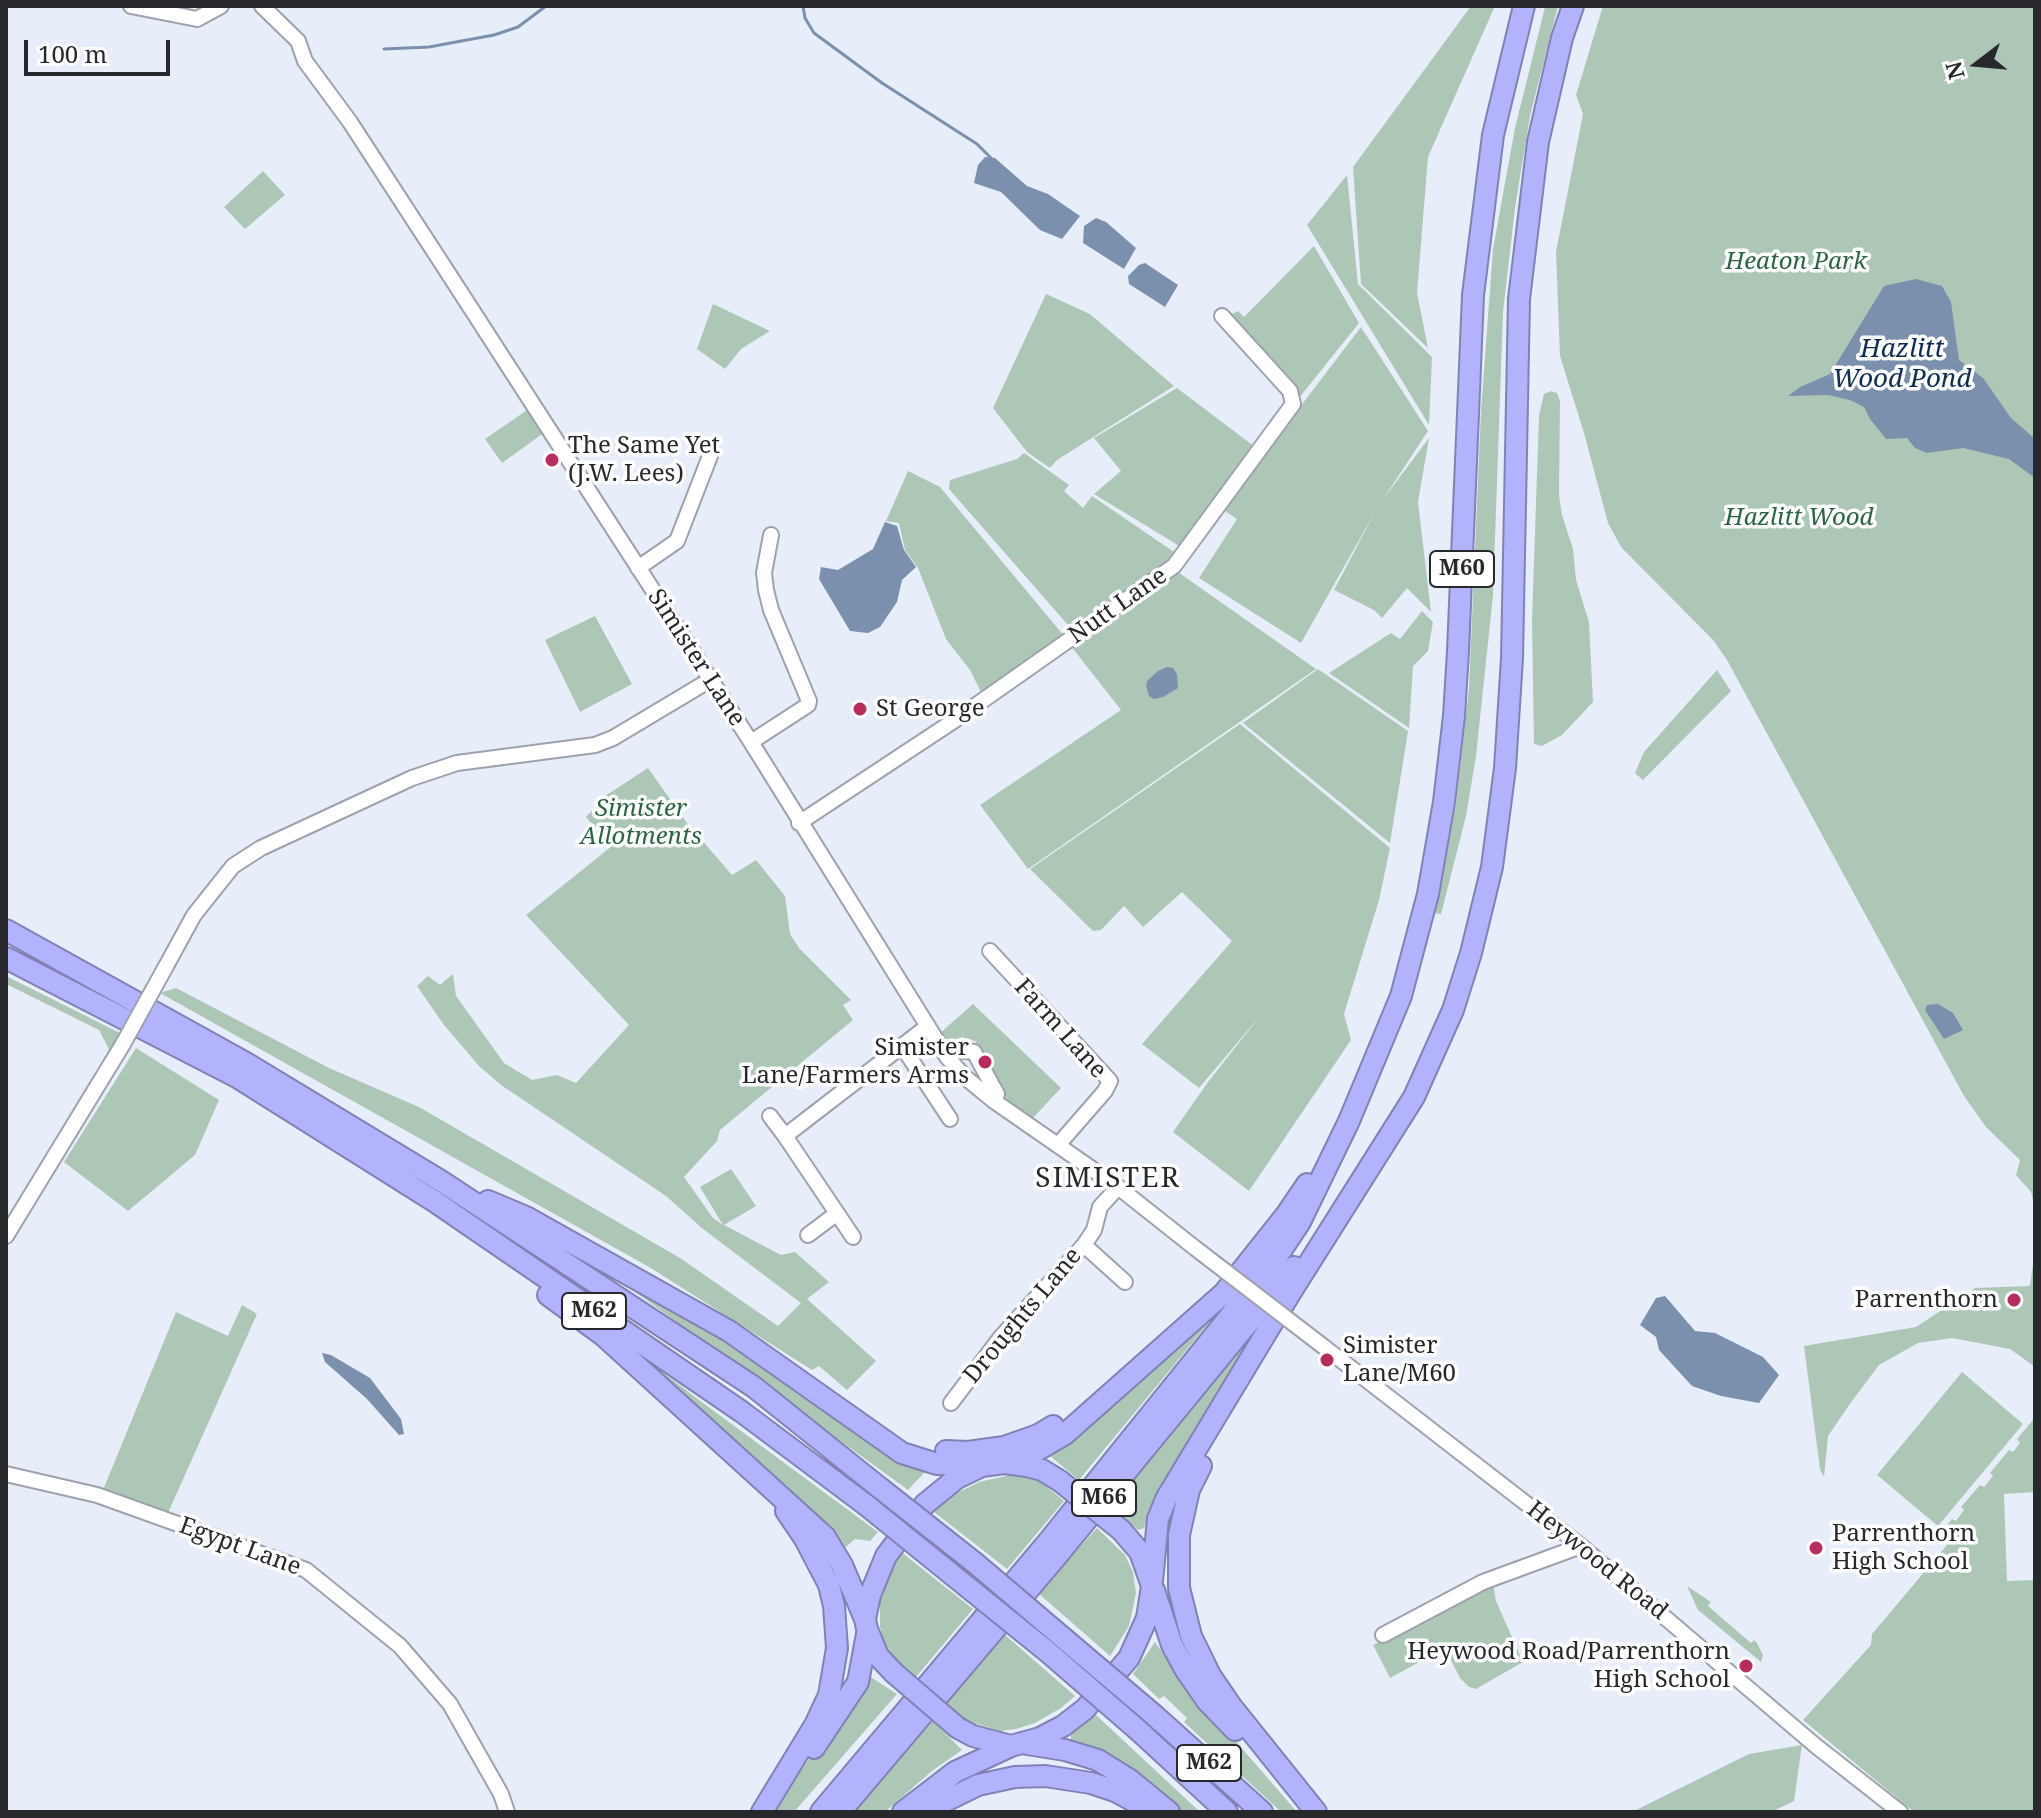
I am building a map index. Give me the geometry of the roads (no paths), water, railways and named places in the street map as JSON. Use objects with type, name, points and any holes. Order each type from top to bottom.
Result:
[{"type":"highway","name":"M60","points":[[1300,1222],[1349,1121],[1401,996],[1428,894],[1444,802],[1458,651],[1473,295],[1493,135],[1524,6]]},
{"type":"highway","name":"M60","points":[[1364,1180],[1414,1097],[1437,1050],[1471,953],[1492,867],[1505,768],[1512,658],[1519,299],[1538,142],[1562,38],[1573,6]]},
{"type":"highway","name":"M62","points":[[6,930],[246,1063],[441,1181],[754,1387],[975,1563],[1154,1715],[1262,1812]]},
{"type":"highway","name":"M62","points":[[6,958],[237,1077],[434,1201],[742,1412],[866,1505],[1037,1644],[1227,1812]]},
{"type":"highway","points":[[441,1181],[526,1217],[729,1331],[902,1453],[937,1464],[982,1466],[1004,1463],[1034,1452],[1065,1434],[1224,1293],[1286,1215],[1349,1121]]},
{"type":"highway","points":[[315,1126],[386,1185],[464,1234],[604,1336],[825,1537],[842,1565],[878,1656],[958,1728],[973,1736],[1065,1750],[1098,1760],[1130,1780],[1169,1812]]},
{"type":"highway","points":[[903,1812],[955,1772],[1053,1733],[1074,1718],[1129,1658],[1147,1618],[1158,1519],[1166,1499],[1270,1326],[1364,1180]]},
{"type":"highway","name":"M66","points":[[840,1812],[1085,1521],[1364,1180]]},
{"type":"highway","name":"M66","points":[[821,1812],[1193,1366],[1272,1264],[1300,1222]]},
{"type":"highway","points":[[1270,1326],[1189,1490],[1179,1535],[1179,1588],[1191,1636],[1210,1675],[1314,1812]]},
{"type":"highway","points":[[800,1379],[913,1444],[949,1452],[986,1451],[1038,1435],[1182,1331]]},
{"type":"highway","points":[[736,1454],[788,1514],[805,1539],[829,1585],[837,1627],[835,1670],[829,1695],[764,1812]]},
{"type":"highway","points":[[1004,1463],[1042,1470],[1121,1530],[1140,1552],[1172,1645],[1185,1669],[1207,1701],[1314,1812]]},
{"type":"highway","points":[[764,1812],[852,1695],[863,1667],[870,1595],[877,1573],[896,1541],[941,1489],[982,1466]]},
{"type":"highway","points":[[923,1812],[978,1785],[1015,1777],[1045,1776],[1077,1779],[1115,1791],[1154,1812]]},
{"type":"street","points":[[131,6],[197,19],[221,6]]},
{"type":"street","name":"Simister Lane","points":[[262,6],[298,41],[305,61],[379,167],[751,742],[947,1057],[994,1101],[1118,1187],[1195,1248]]},
{"type":"street","name":"Nutt Lane","points":[[799,823],[955,720],[1174,566],[1293,404],[1290,391],[1222,316]]},
{"type":"street","points":[[638,568],[677,541],[710,456]]},
{"type":"street","points":[[751,742],[808,705],[809,701],[771,610],[766,590],[764,573],[771,535]]},
{"type":"street","points":[[6,1236],[123,1044],[194,915],[233,866],[261,848],[412,778],[457,763],[605,742],[710,680]]},
{"type":"street","name":"Farm Lane","points":[[990,951],[1110,1081],[1105,1091],[1058,1145]]},
{"type":"street","points":[[785,1136],[928,1026]]},
{"type":"street","points":[[902,1046],[950,1119]]},
{"type":"street","points":[[947,1057],[958,1050],[974,1052],[997,1094],[994,1101]]},
{"type":"street","points":[[770,1116],[853,1237]]},
{"type":"street","name":"Droughts Lane","points":[[951,1403],[1001,1337],[1084,1245],[1094,1230],[1100,1207],[1118,1187]]},
{"type":"street","points":[[808,1235],[836,1214]]},
{"type":"street","points":[[1084,1245],[1125,1282]]},
{"type":"street","name":"Heywood Road","points":[[1195,1248],[1581,1546],[1816,1746],[1900,1812]]},
{"type":"street","name":"Egypt Lane","points":[[6,1474],[97,1495],[306,1570],[400,1646],[450,1704],[501,1794],[507,1812]]},
{"type":"street","points":[[1383,1635],[1483,1582],[1581,1546]]},
{"type":"water","points":[[985,157],[995,158],[1027,186],[1048,194],[1080,216],[1062,239],[1040,230],[1001,192],[974,183],[978,165]]},
{"type":"water","points":[[1096,218],[1106,222],[1136,248],[1124,269],[1083,243],[1084,226]]},
{"type":"water","points":[[1145,263],[1178,285],[1165,307],[1129,284],[1128,276]]},
{"type":"water","name":"Hazlitt Wood Pond","points":[[1916,279],[1942,286],[1951,302],[1959,360],[1983,378],[2011,418],[2035,439],[2035,478],[2009,459],[1963,448],[1927,453],[1915,448],[1907,438],[1886,439],[1864,407],[1850,400],[1828,395],[1788,396],[1800,387],[1830,374],[1884,286]]},
{"type":"water","points":[[885,522],[897,526],[904,550],[916,567],[902,580],[897,602],[880,627],[868,633],[850,631],[819,579],[821,567],[838,570],[873,549]]},
{"type":"water","points":[[1167,667],[1173,668],[1177,674],[1178,688],[1154,699],[1149,696],[1147,681]]},
{"type":"water","points":[[1938,1004],[1953,1013],[1963,1030],[1944,1039],[1925,1010],[1927,1005]]},
{"type":"water","points":[[1665,1296],[1695,1331],[1715,1333],[1763,1357],[1779,1375],[1759,1403],[1721,1396],[1692,1386],[1659,1350],[1656,1337],[1640,1325],[1656,1298]]},
{"type":"water","points":[[322,1353],[370,1378],[401,1419],[404,1434],[399,1435],[367,1399],[325,1362]]},
{"type":"waterway","points":[[384,49],[429,47],[494,35],[518,27],[546,6]]},
{"type":"waterway","points":[[803,6],[805,18],[814,33],[882,83],[977,144],[992,159]]},
{"type":"place","name":"The Same Yet (J.W. Lees)","points":[[552,460]]},
{"type":"place","name":"St George","points":[[860,709]]},
{"type":"place","name":"Simister Lane/Farmers Arms","points":[[985,1062]]},
{"type":"place","name":"Parrenthorn","points":[[2014,1300]]},
{"type":"place","name":"Simister Lane/M60","points":[[1327,1360]]},
{"type":"place","name":"Parrenthorn High School","points":[[1816,1548]]},
{"type":"place","name":"Heywood Road/Parrenthorn High School","points":[[1746,1666]]},
{"type":"district","name":"SIMISTER","points":[[1108,1179]]},
{"type":"park label","name":"Heaton Park","points":[[1796,262]]},
{"type":"park label","name":"Hazlitt Wood","points":[[1799,518]]},
{"type":"park label","name":"Simister Allotments","points":[[641,823]]}]
